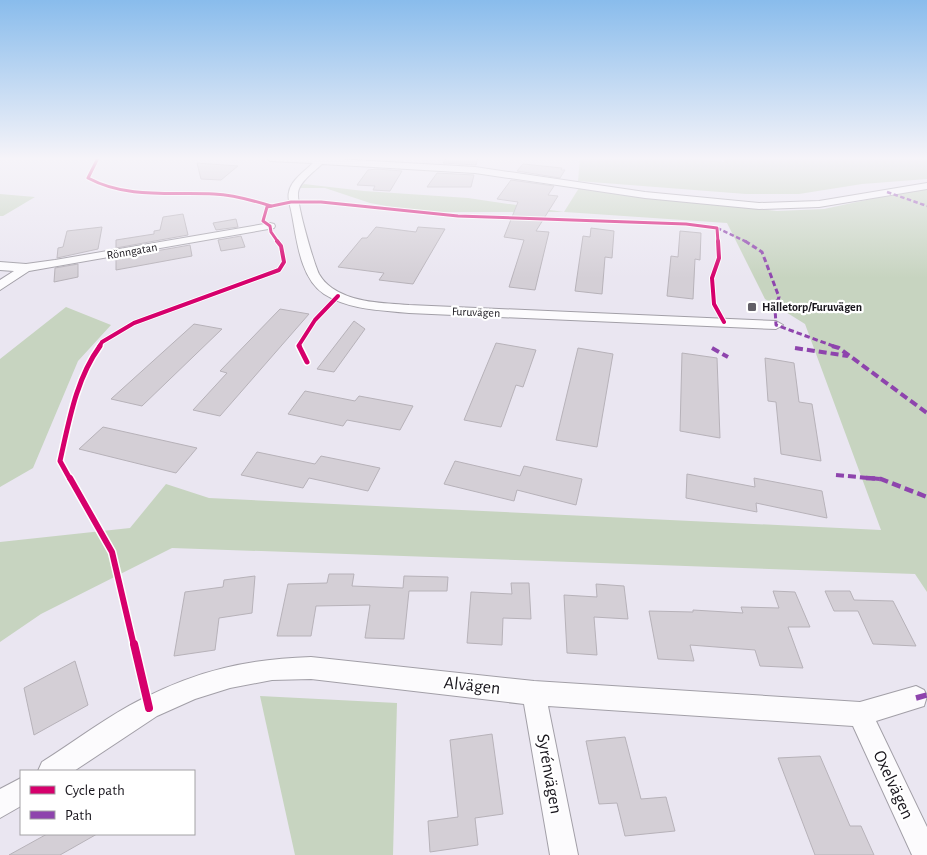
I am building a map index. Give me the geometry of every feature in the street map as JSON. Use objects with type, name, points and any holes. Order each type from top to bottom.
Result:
[{"type":"street","name":"Furuvägen","points":[[294,198],[312,271],[325,289],[338,296],[377,306],[409,309],[776,325]]},
{"type":"street","points":[[675,198],[759,206],[819,204],[856,198]]},
{"type":"street","name":"Rönngatan","points":[[0,286],[26,268],[270,226]]},
{"type":"street","points":[[0,266],[26,268]]},
{"type":"street","name":"Alvägen","points":[[54,770],[158,704],[192,688],[230,677],[272,669],[311,668],[534,693],[860,714],[916,698]]},
{"type":"street","name":"Syrénvägen","points":[[534,693],[564,855]]},
{"type":"street","name":"Oxelvägen","points":[[860,714],[926,855]]},
{"type":"street","points":[[0,805],[20,792]]},
{"type":"green space","points":[[0,198],[33,198],[3,216],[0,216]]},
{"type":"green space","points":[[355,198],[468,198],[564,212],[419,212],[370,203]]},
{"type":"green space","points":[[573,198],[664,198],[777,211],[824,209],[876,198],[927,198],[927,592],[915,574],[172,548],[41,614],[0,642],[0,542],[130,528],[166,484],[209,498],[881,530],[805,324],[765,299],[727,223],[564,212]]},
{"type":"green space","points":[[66,307],[111,325],[78,361],[33,468],[0,487],[0,359]]},
{"type":"green space","points":[[260,696],[397,703],[393,855],[295,855]]},
{"type":"building","points":[[557,198],[536,231],[549,232],[535,290],[509,287],[524,240],[504,237],[518,202],[497,199]]},
{"type":"building","points":[[183,214],[188,235],[116,248],[116,240],[154,234],[154,231],[160,230],[163,217]]},
{"type":"building","points":[[236,219],[238,227],[216,230],[213,223]]},
{"type":"building","points":[[102,227],[98,249],[57,258],[58,248],[63,247],[67,231]]},
{"type":"building","points":[[376,227],[416,232],[418,227],[445,229],[413,284],[379,280],[384,273],[338,267],[362,238],[367,238]]},
{"type":"building","points":[[591,228],[614,231],[612,258],[605,257],[602,294],[575,291],[583,236],[590,237]]},
{"type":"building","points":[[680,231],[701,233],[700,260],[695,259],[693,299],[667,296],[671,256],[678,257]]},
{"type":"building","points":[[241,236],[245,247],[221,251],[218,240]]},
{"type":"building","points":[[190,245],[192,256],[116,270],[116,258]]},
{"type":"building","points":[[78,264],[78,277],[54,282],[55,268]]},
{"type":"building","points":[[280,309],[309,314],[220,416],[193,410],[227,373],[220,371]]},
{"type":"building","points":[[354,321],[365,329],[334,372],[317,369]]},
{"type":"building","points":[[194,324],[222,329],[142,406],[111,399]]},
{"type":"building","points":[[496,343],[536,350],[523,387],[516,385],[501,427],[464,420]]},
{"type":"building","points":[[578,348],[613,354],[597,447],[556,440]]},
{"type":"building","points":[[682,353],[717,358],[720,438],[680,431]]},
{"type":"building","points":[[765,358],[794,363],[799,402],[812,404],[821,461],[781,454],[776,402],[768,401]]},
{"type":"building","points":[[305,391],[355,401],[359,396],[413,406],[400,430],[347,420],[343,426],[288,414]]},
{"type":"building","points":[[103,427],[197,448],[176,473],[79,449]]},
{"type":"building","points":[[257,452],[315,464],[321,456],[380,468],[368,491],[309,478],[303,488],[241,475]]},
{"type":"building","points":[[455,461],[520,476],[524,466],[582,479],[576,505],[517,490],[514,501],[444,484]]},
{"type":"building","points":[[687,474],[755,487],[754,478],[822,491],[827,518],[756,503],[757,512],[686,498]]},
{"type":"building","points":[[329,574],[354,574],[352,586],[403,588],[404,576],[448,577],[447,591],[409,591],[404,639],[365,638],[370,605],[316,606],[311,636],[277,636],[288,584],[327,583]]},
{"type":"building","points":[[255,576],[252,613],[219,618],[215,650],[174,656],[185,592],[223,587],[224,580]]},
{"type":"building","points":[[511,583],[529,583],[531,619],[503,618],[502,645],[467,643],[471,592],[512,594]]},
{"type":"building","points":[[596,584],[624,586],[628,619],[594,617],[597,655],[567,653],[564,595],[597,597]]},
{"type":"building","points":[[773,591],[795,592],[810,627],[788,627],[803,668],[760,666],[755,650],[690,645],[694,661],[658,659],[649,611],[693,612],[693,610],[743,613],[741,607],[779,608]]},
{"type":"building","points":[[825,591],[850,591],[854,600],[893,601],[916,646],[873,644],[858,611],[834,611]]},
{"type":"building","points":[[75,661],[88,705],[34,735],[24,688]]},
{"type":"building","points":[[492,734],[503,814],[475,818],[478,845],[430,852],[428,821],[458,817],[450,740]]},
{"type":"building","points":[[625,737],[641,799],[666,797],[675,831],[625,836],[617,803],[599,804],[586,741]]},
{"type":"building","points":[[820,756],[850,826],[861,826],[874,855],[815,855],[778,758]]},
{"type":"building","points":[[45,835],[95,835],[60,855],[9,855]]},
{"type":"marked path","points":[[904,198],[927,206]]},
{"type":"marked path","points":[[717,228],[746,241],[762,252],[779,297],[775,308],[776,325],[839,348],[927,413]]},
{"type":"marked path","points":[[712,348],[728,357]]},
{"type":"marked path","points":[[795,348],[848,356]]},
{"type":"marked path","points":[[836,475],[881,479],[927,497]]},
{"type":"marked path","points":[[916,698],[927,695]]},
{"type":"cycle path","points":[[242,198],[271,206]]},
{"type":"cycle path","points":[[149,708],[112,552],[60,461],[71,410],[88,362],[102,342],[134,323],[279,270],[284,262],[281,246],[271,232],[270,226],[263,221],[267,207],[291,202],[321,202],[458,216],[655,222],[717,228],[719,258],[712,278],[714,304],[724,322]]},
{"type":"cycle path","points":[[307,362],[299,345],[315,320],[338,296]]},
{"type":"place","name":"Hälletorp/Furuvägen","points":[[752,307]]}]
